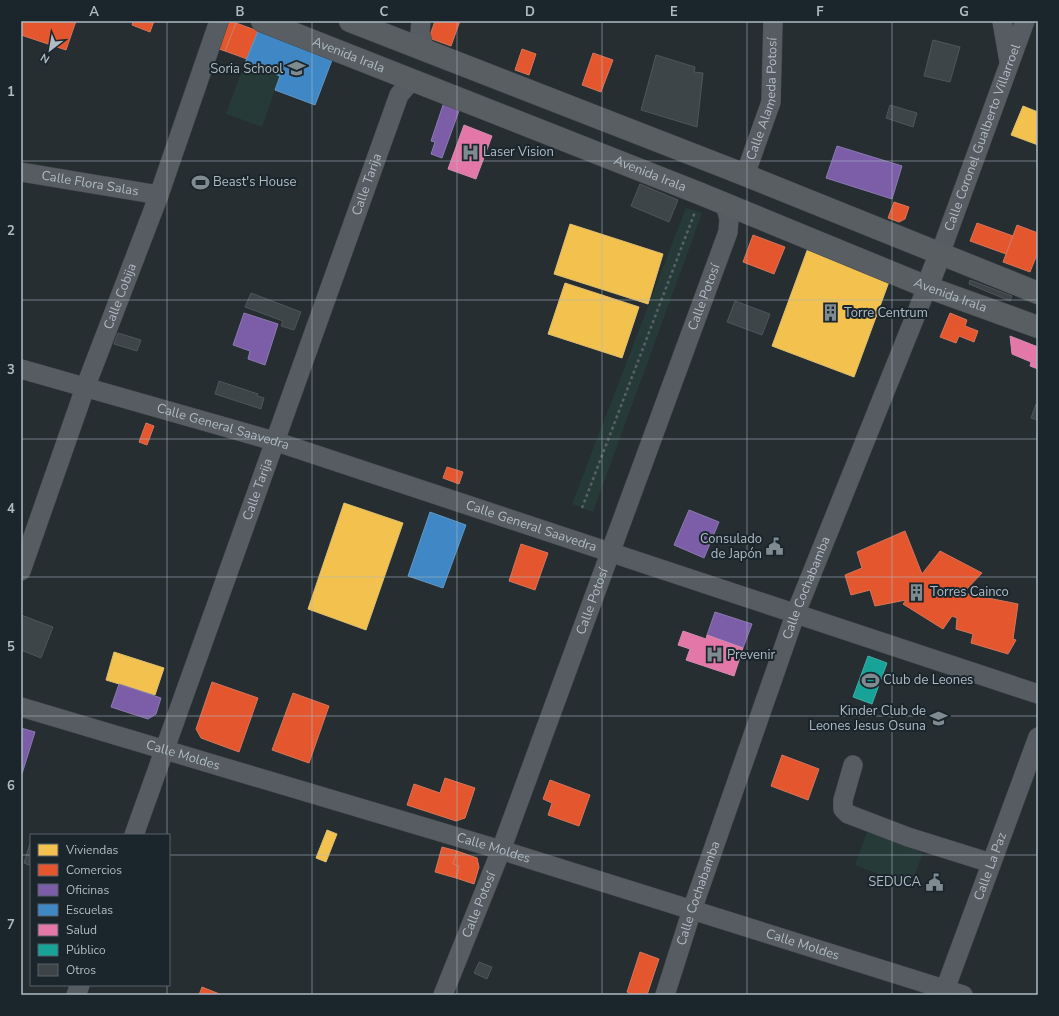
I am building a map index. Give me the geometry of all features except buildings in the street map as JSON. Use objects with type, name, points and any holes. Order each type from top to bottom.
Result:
[{"type":"main road","name":"Avenida Irala","points":[[262,21],[701,194],[927,287],[1038,327]]},
{"type":"main road","points":[[350,21],[745,175],[1038,293]]},
{"type":"main road","name":"Calle Cochabamba","points":[[927,287],[940,254]]},
{"type":"street","name":"Calle Cobija","points":[[21,571],[85,388],[159,195],[219,21]]},
{"type":"street","points":[[421,21],[420,32],[425,51]]},
{"type":"street","name":"Calle Alameda Potosí","points":[[745,175],[771,102],[773,21]]},
{"type":"street","points":[[1002,21],[1010,62]]},
{"type":"street","name":"Calle Coronel Gualberto Villarroel","points":[[940,254],[1025,21]]},
{"type":"street","name":"Calle Tarija","points":[[134,834],[399,95],[412,81]]},
{"type":"street","name":"Calle Flora Salas","points":[[21,172],[159,195]]},
{"type":"street","name":"Calle Potosí","points":[[443,995],[501,850],[728,232],[729,219],[725,204]]},
{"type":"street","name":"Calle Cochabamba","points":[[665,995],[692,910],[795,615],[927,287]]},
{"type":"street","name":"Calle General Saavedra","points":[[21,369],[274,441],[795,615],[1038,694]]},
{"type":"street","name":"Calle Moldes","points":[[21,707],[501,850],[944,992],[963,995]]},
{"type":"street","name":"Calle La Paz","points":[[944,992],[1038,737]]},
{"type":"street","points":[[853,765],[843,800],[843,809],[848,814],[908,837],[991,863]]},
{"type":"path","points":[[582,508],[701,194]]},
{"type":"green space","points":[[245,63],[280,76],[262,127],[226,114]]},
{"type":"green space","points":[[686,208],[702,213],[593,512],[572,504]]},
{"type":"green space","points":[[867,832],[923,853],[910,886],[855,865]]},
{"type":"place","name":"Soria School","points":[[296,69]]},
{"type":"place","name":"Laser Vision","points":[[470,152]]},
{"type":"place","name":"Beast's House","points":[[200,182]]},
{"type":"place","name":"Torre Centrum","points":[[831,313]]},
{"type":"place","name":"Consulado de Japón","points":[[775,546]]},
{"type":"place","name":"Torres Cainco","points":[[917,592]]},
{"type":"place","name":"Prevenir","points":[[714,655]]},
{"type":"place","name":"Club de Leones","points":[[870,680]]},
{"type":"place","name":"Kinder Club de Leones Jesus Osuna","points":[[939,718]]},
{"type":"place","name":"SEDUCA","points":[[934,882]]}]
